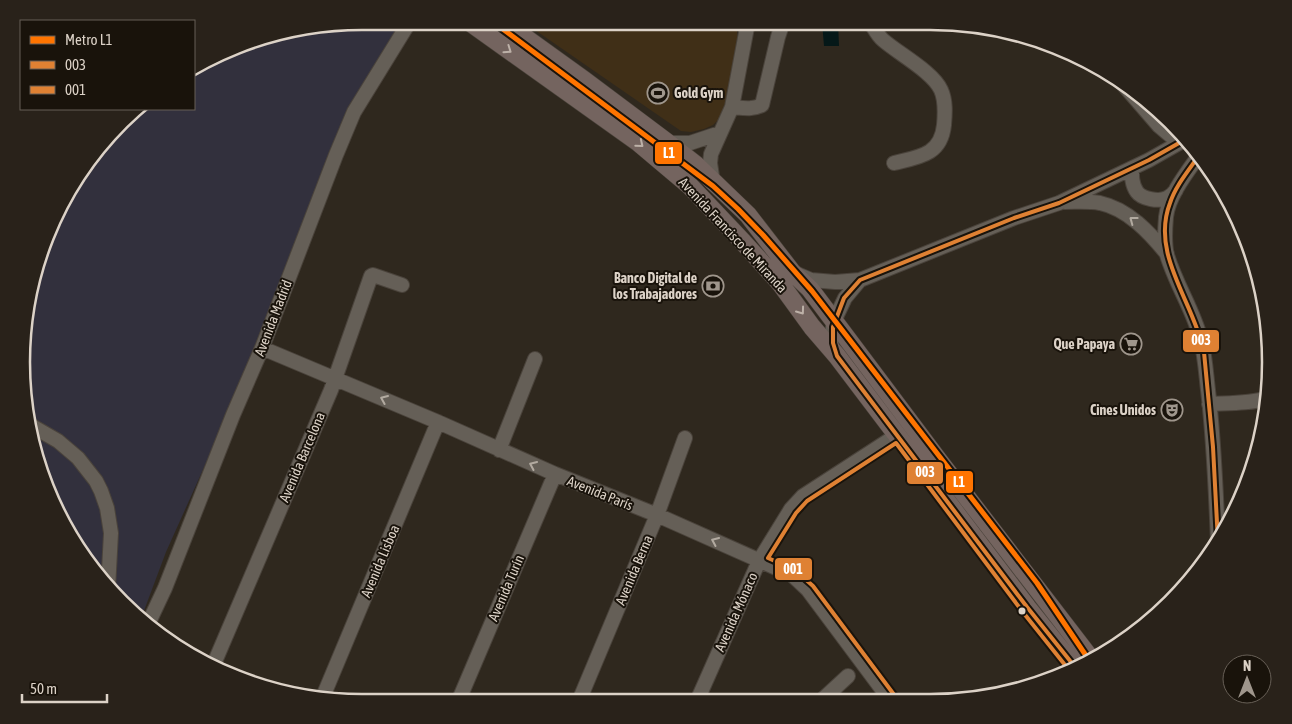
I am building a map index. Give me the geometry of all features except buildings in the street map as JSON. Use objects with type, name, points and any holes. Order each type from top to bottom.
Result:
[{"type":"main road","name":"Avenida Francisco de Miranda","points":[[481,30],[639,143],[690,186],[743,242],[780,283],[1071,663]]},
{"type":"main road","name":"Avenida Francisco de Miranda","points":[[514,30],[695,164],[748,215],[792,272],[810,289],[1088,654]]},
{"type":"street","name":"Avenida Madrid","points":[[151,618],[165,588],[233,415],[262,348],[354,112],[404,30]]},
{"type":"street","points":[[714,183],[710,163],[711,154],[732,107],[746,30]]},
{"type":"street","points":[[732,107],[749,109],[762,105],[780,30]]},
{"type":"street","points":[[876,30],[882,39],[931,77],[941,90],[944,103],[943,129],[940,140],[935,148],[920,156],[894,163]]},
{"type":"street","points":[[1143,107],[1159,126],[1172,134]]},
{"type":"street","points":[[668,143],[690,143],[720,133]]},
{"type":"street","points":[[792,272],[811,280],[835,282],[860,280],[1014,218],[1059,203],[1149,160],[1179,142]]},
{"type":"street","points":[[1132,168],[1132,179],[1137,192],[1146,197],[1160,200],[1173,194],[1195,162]]},
{"type":"street","points":[[1177,189],[1166,214],[1165,241],[1167,254],[1198,327],[1202,343],[1216,479],[1218,529]]},
{"type":"street","points":[[1059,203],[1091,202],[1110,206],[1141,226],[1167,254]]},
{"type":"street","name":"Avenida Barcelona","points":[[215,660],[335,379],[371,276],[373,275],[402,285]]},
{"type":"street","points":[[837,356],[832,347],[831,339],[834,322],[844,298],[860,280]]},
{"type":"street","name":"Avenida París","points":[[262,348],[438,422],[555,474],[658,515],[792,575],[808,590],[886,694]]},
{"type":"street","points":[[499,450],[535,359]]},
{"type":"street","points":[[1209,404],[1259,401]]},
{"type":"street","name":"Avenida Lisboa","points":[[325,692],[438,422]]},
{"type":"street","points":[[36,429],[58,441],[78,458],[96,481],[101,491],[107,508],[111,533],[109,577]]},
{"type":"street","name":"Avenida Mónaco","points":[[700,694],[759,561],[790,509],[803,496],[897,435]]},
{"type":"street","name":"Avenida Berna","points":[[582,694],[658,515],[685,438]]},
{"type":"street","name":"Avenida Turín","points":[[461,694],[555,474]]},
{"type":"street","points":[[828,694],[848,676]]},
{"type":"shaded area","points":[[396,30],[376,67],[219,434],[166,552],[143,612],[112,581],[86,546],[74,528],[55,489],[36,427],[30,362],[36,297],[55,235],[74,196],[86,178],[112,143],[143,112],[146,110],[195,110],[196,74],[235,55],[297,36],[340,31]]},
{"type":"shaded area","points":[[535,30],[737,30],[728,96],[719,119],[713,125],[704,129],[691,132],[681,131]]},
{"type":"shaded area","points":[[823,30],[838,30],[839,46],[824,46]]},
{"type":"metro line","name":"L1","points":[[504,30],[713,186],[763,235],[812,291],[1037,583],[1086,655]]},
{"type":"transit line","name":"003","points":[[1071,663],[1027,607],[837,356],[833,343],[833,327],[844,298],[860,280],[1014,218],[1059,203],[1149,160],[1179,142]]},
{"type":"transit line","name":"003","points":[[1194,162],[1183,178],[1170,203],[1165,222],[1165,241],[1169,260],[1199,333],[1204,352],[1213,447],[1217,529]]},
{"type":"transit line","name":"001","points":[[894,694],[813,586],[795,570],[768,558],[796,513],[807,501],[896,443],[1022,611],[1065,665]]},
{"type":"place","name":"Gold Gym","points":[[658,93]]},
{"type":"place","name":"Banco Digital de los Trabajadores","points":[[713,286]]},
{"type":"place","name":"Que Papaya","points":[[1131,344]]},
{"type":"place","name":"Cines Unidos","points":[[1172,410]]}]
